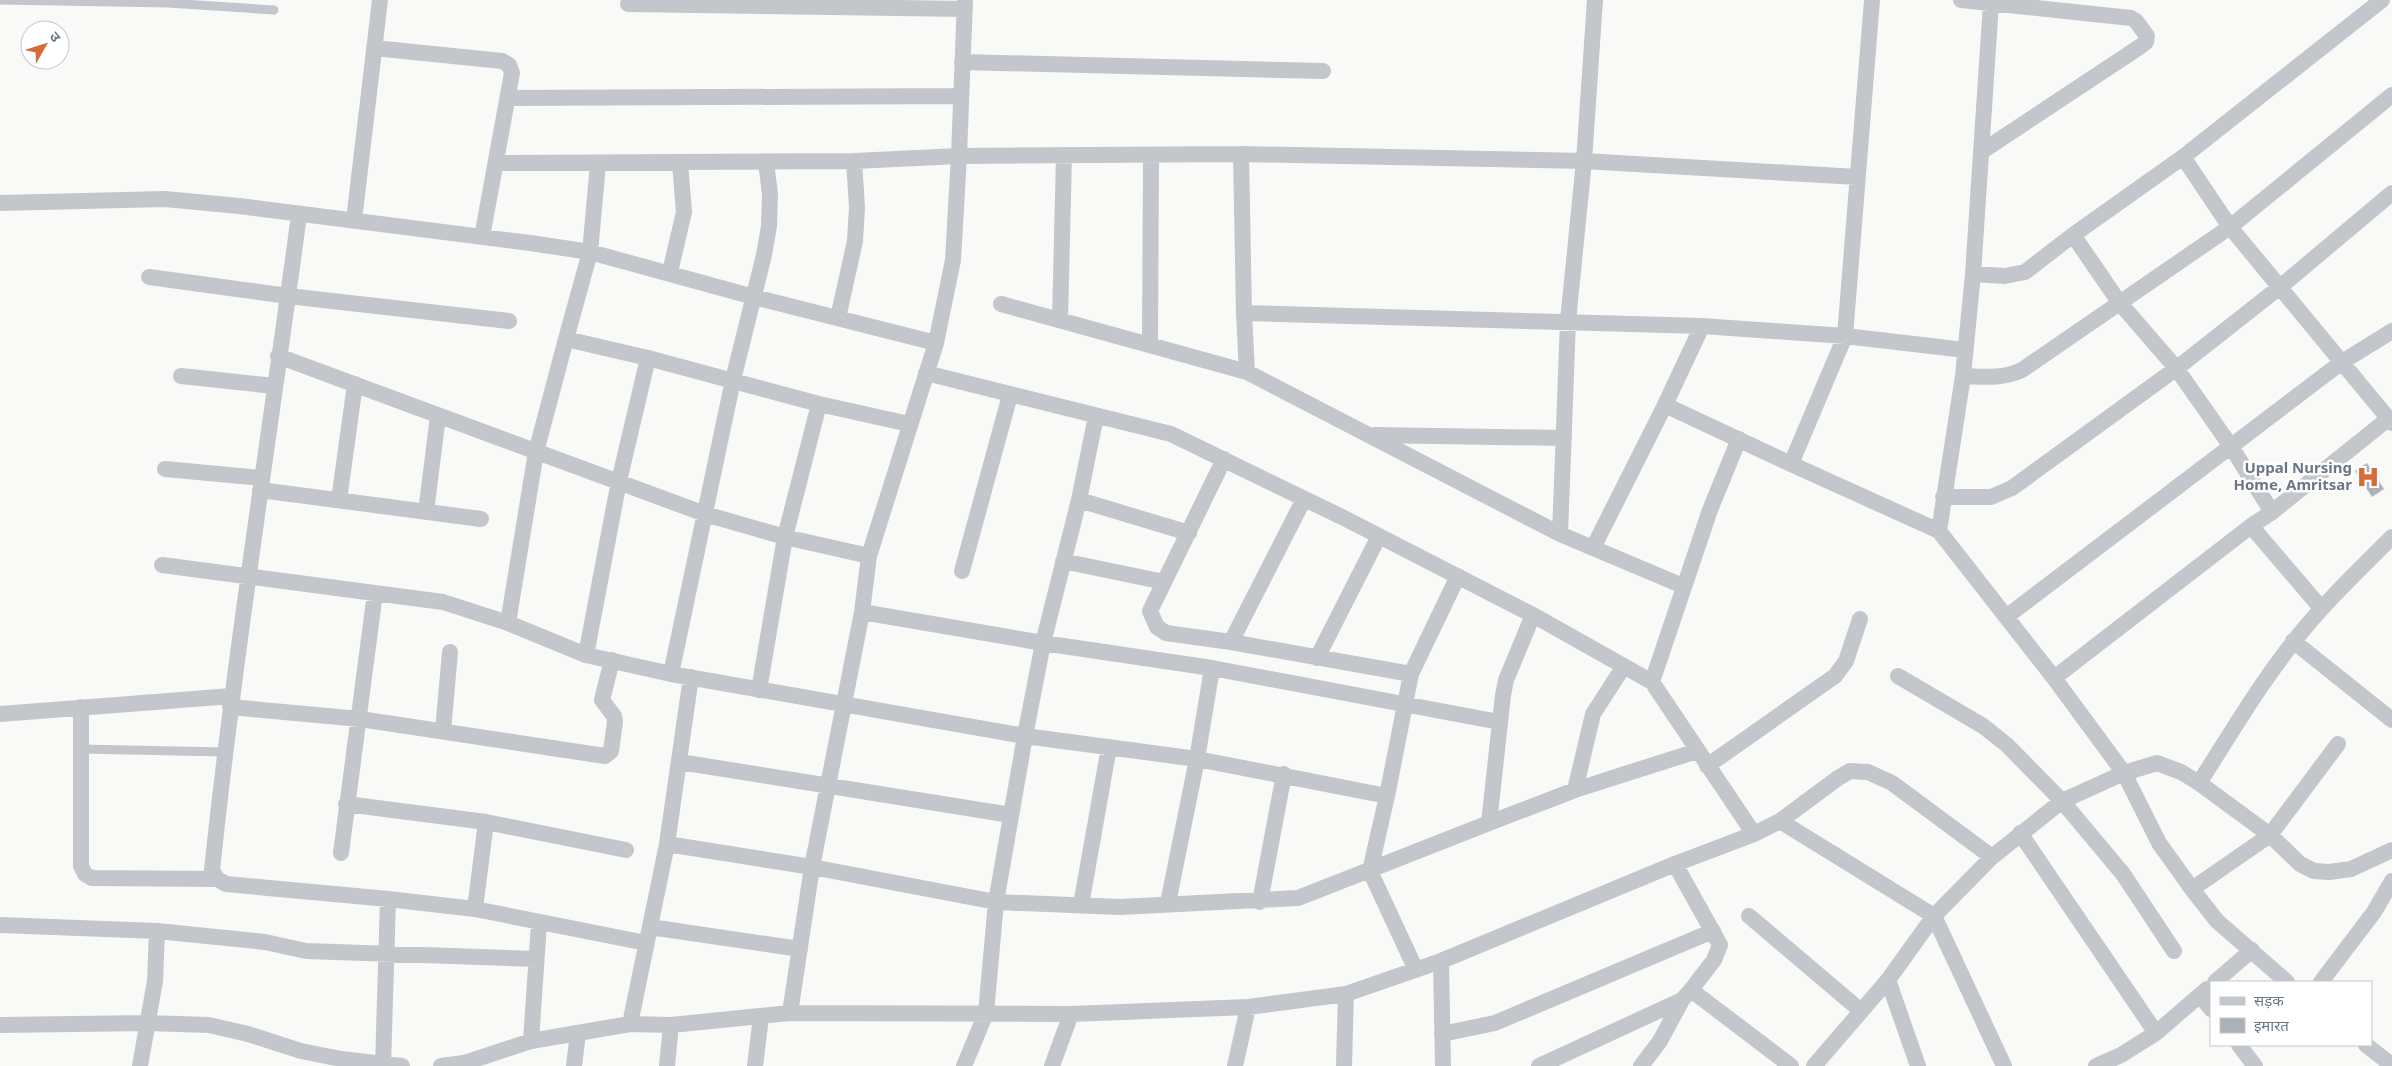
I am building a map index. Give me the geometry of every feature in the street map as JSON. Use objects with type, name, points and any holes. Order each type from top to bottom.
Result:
[{"type":"street","points":[[354,220],[380,0]]},
{"type":"street","points":[[1560,534],[1568,321],[1584,161],[1595,0]]},
{"type":"street","points":[[1791,464],[1845,336],[1872,0]]},
{"type":"street","points":[[1961,0],[2131,18],[2136,21],[2147,36],[2146,42],[2141,46],[1981,152]]},
{"type":"street","points":[[1973,274],[2006,276],[2025,272],[2074,234],[2182,157],[2382,0]]},
{"type":"street","points":[[1939,532],[1963,376],[1973,274],[1991,3]]},
{"type":"street","points":[[628,4],[965,4],[953,260],[936,342],[869,556],[862,612],[812,867],[790,1013]]},
{"type":"street","points":[[374,48],[502,60],[509,65],[512,73],[509,98],[482,237]]},
{"type":"street","points":[[962,62],[1323,71]]},
{"type":"street","points":[[1963,376],[1997,378],[2009,376],[2022,370],[2230,227],[2392,95]]},
{"type":"street","points":[[509,98],[960,96]]},
{"type":"street","points":[[1241,154],[1247,372]]},
{"type":"street","points":[[497,163],[598,164],[854,161],[959,156],[1241,154],[1584,161],[1857,177]]},
{"type":"street","points":[[1060,320],[1064,155]]},
{"type":"street","points":[[1150,344],[1151,155]]},
{"type":"street","points":[[2054,678],[2390,421],[2230,227],[2182,157]]},
{"type":"street","points":[[838,318],[855,241],[857,207],[854,161]]},
{"type":"street","points":[[671,674],[733,380],[754,297],[769,226],[770,194],[766,162]]},
{"type":"street","points":[[670,272],[684,212],[680,163]]},
{"type":"street","points":[[508,623],[536,452],[590,252],[598,164]]},
{"type":"street","points":[[1944,497],[1974,498],[2005,492],[2176,368],[2280,287],[2392,193]]},
{"type":"street","points":[[0,203],[165,199],[354,220],[590,252],[670,272],[754,297],[936,342]]},
{"type":"street","points":[[217,879],[212,870],[231,701],[250,578],[278,356],[299,215]]},
{"type":"street","points":[[2074,234],[2119,302],[2176,368],[2230,445],[2272,512]]},
{"type":"street","points":[[149,277],[288,296],[510,321]]},
{"type":"street","points":[[1001,304],[1247,372],[1560,534],[1682,586]]},
{"type":"street","points":[[1244,313],[1702,326],[1845,336],[1965,350]]},
{"type":"street","points":[[1592,548],[1666,404],[1702,326]]},
{"type":"street","points":[[2006,617],[2230,445],[2342,362],[2392,331]]},
{"type":"street","points":[[566,339],[648,358],[819,404],[909,424]]},
{"type":"street","points":[[278,356],[536,452],[619,480],[705,514],[784,537],[869,556]]},
{"type":"street","points":[[586,654],[619,480],[648,358]]},
{"type":"street","points":[[926,373],[1171,434],[1458,576],[1624,666],[1652,682],[1754,834]]},
{"type":"street","points":[[181,376],[274,386]]},
{"type":"street","points":[[339,500],[354,384]]},
{"type":"street","points":[[962,571],[1010,395]]},
{"type":"street","points":[[759,690],[784,537],[819,404]]},
{"type":"street","points":[[1666,404],[1939,532],[2054,678],[2124,773],[2159,843],[2192,889],[2217,921],[2286,981]]},
{"type":"street","points":[[426,512],[438,416]]},
{"type":"street","points":[[964,1066],[986,1013],[996,902],[1025,736],[1043,643],[1062,561],[1080,500],[1096,416]]},
{"type":"street","points":[[1370,435],[1564,438]]},
{"type":"street","points":[[1652,682],[1682,586],[1738,439]]},
{"type":"street","points":[[1224,460],[1150,611],[1157,627],[1166,633],[1231,642],[1411,674]]},
{"type":"street","points":[[165,469],[261,484],[339,500],[481,519]]},
{"type":"street","points":[[1231,642],[1304,499]]},
{"type":"street","points":[[1080,500],[1189,533]]},
{"type":"street","points":[[2251,526],[2320,608]]},
{"type":"street","points":[[1317,658],[1379,536]]},
{"type":"street","points":[[2199,783],[2254,697],[2293,642],[2320,608],[2392,537]]},
{"type":"street","points":[[1062,561],[1164,582]]},
{"type":"street","points":[[162,565],[443,602],[508,623],[586,654],[671,674],[1025,736],[1197,759],[1284,774],[1387,796]]},
{"type":"street","points":[[1416,970],[1370,871],[1407,704],[1411,674],[1458,576]]},
{"type":"street","points":[[341,853],[375,593]]},
{"type":"street","points":[[862,612],[1043,643],[1212,668],[1499,722]]},
{"type":"street","points":[[1489,823],[1499,722],[1506,680],[1532,615]]},
{"type":"street","points":[[1707,766],[1835,676],[1846,661],[1860,619]]},
{"type":"street","points":[[2293,642],[2392,720]]},
{"type":"street","points":[[443,731],[450,652]]},
{"type":"street","points":[[0,714],[81,707],[231,701],[605,756],[611,751],[615,722],[614,716],[602,700],[612,660]]},
{"type":"street","points":[[1575,790],[1593,714],[1624,666]]},
{"type":"street","points":[[1168,903],[1197,759],[1212,668]]},
{"type":"street","points":[[1898,676],[1983,726],[2007,744],[2062,801],[2123,874],[2174,951]]},
{"type":"street","points":[[630,1024],[667,844],[691,678]]},
{"type":"street","points":[[81,707],[81,866],[84,874],[92,878],[217,879],[226,884],[476,909],[646,943]]},
{"type":"street","points":[[2192,889],[2270,836],[2338,744]]},
{"type":"street","points":[[1081,905],[1109,747]]},
{"type":"street","points":[[667,844],[812,867],[996,902],[1120,906],[1168,903],[1260,902],[1298,898],[1575,790],[1697,751]]},
{"type":"street","points":[[680,762],[1011,815]]},
{"type":"street","points":[[1814,1066],[1888,980],[1934,916],[1992,857],[2062,801],[2124,773],[2157,763],[2181,772],[2199,783],[2270,836],[2300,864],[2314,872],[2351,869],[2392,850]]},
{"type":"street","points":[[441,1066],[464,1064],[531,1041],[630,1024],[671,1025],[790,1013],[1071,1014],[1248,1007],[1346,994],[1441,961],[1675,864],[1754,834],[1780,821],[1850,771],[1868,772],[1892,783],[1992,857]]},
{"type":"street","points":[[1260,902],[1284,774]]},
{"type":"street","points":[[346,804],[486,822],[626,850]]},
{"type":"street","points":[[1780,821],[1934,916],[2004,1066]]},
{"type":"street","points":[[476,909],[486,822]]},
{"type":"street","points":[[2020,834],[2156,1032]]},
{"type":"street","points":[[1641,1066],[1660,1040],[1687,995],[1719,951],[1720,946],[1713,930],[1675,864]]},
{"type":"street","points":[[2322,981],[2374,912],[2392,881]]},
{"type":"street","points":[[382,1065],[388,899]]},
{"type":"street","points":[[1749,916],[1860,1011]]},
{"type":"street","points":[[531,1041],[539,923]]},
{"type":"street","points":[[0,926],[157,932],[265,942],[306,951],[536,959]]},
{"type":"street","points":[[650,927],[800,948]]},
{"type":"street","points":[[1442,1034],[1495,1023],[1713,930]]},
{"type":"street","points":[[140,1066],[155,980],[157,932]]},
{"type":"street","points":[[2216,981],[2252,950]]},
{"type":"street","points":[[1441,961],[1443,1066]]},
{"type":"street","points":[[1888,980],[1918,1066]]},
{"type":"street","points":[[2096,1066],[2125,1060],[2205,991],[2210,1006]]},
{"type":"street","points":[[1344,1066],[1346,994]]},
{"type":"street","points":[[1539,1066],[1687,995]]},
{"type":"street","points":[[1687,995],[1791,1066]]},
{"type":"street","points":[[1235,1066],[1248,1007]]},
{"type":"street","points":[[1052,1066],[1071,1014]]},
{"type":"street","points":[[755,1066],[761,1017]]},
{"type":"street","points":[[0,1026],[148,1022],[209,1025],[248,1034],[301,1051],[341,1059],[402,1066]]},
{"type":"street","points":[[667,1066],[671,1025]]},
{"type":"street","points":[[574,1066],[578,1033]]},
{"type":"street","points":[[2240,1046],[2255,1066]]},
{"type":"street","points":[[2367,1046],[2392,1065]]},
{"type":"lane","points":[[0,0],[168,3],[274,10]]},
{"type":"lane","points":[[81,749],[225,752]]},
{"type":"building","points":[[2367,463],[2384,489],[2372,497],[2355,471]]},
{"type":"place","name":"Uppal Nursing Home, Amritsar","points":[[2368,477]]}]
